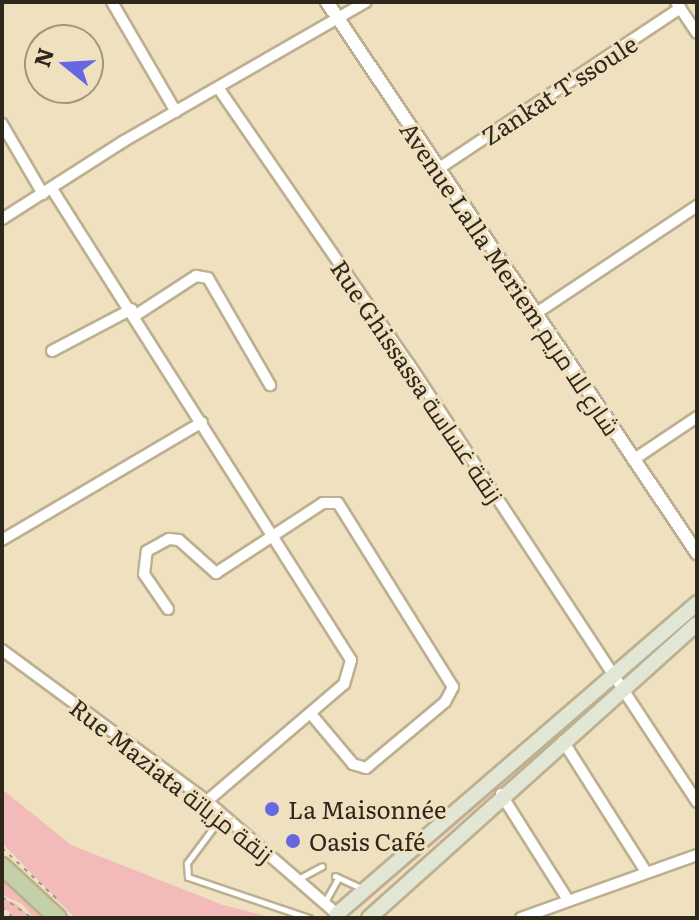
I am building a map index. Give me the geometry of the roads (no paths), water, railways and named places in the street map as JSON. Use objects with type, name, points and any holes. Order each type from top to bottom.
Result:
[{"type":"main road","points":[[322,918],[342,916],[367,890],[697,603]]},
{"type":"main road","points":[[369,918],[501,794],[697,624]]},
{"type":"main road","points":[[2,866],[60,912]]},
{"type":"street","points":[[112,2],[176,112]]},
{"type":"street","name":"Avenue Lalla Meriem شارع للا مريم","points":[[327,2],[697,553]]},
{"type":"street","points":[[2,219],[176,112],[366,2]]},
{"type":"street","points":[[678,5],[697,33]]},
{"type":"street","name":"Zankat T'ssoule","points":[[438,169],[678,5]]},
{"type":"street","name":"Rue Ghissassa زنقة غساسة","points":[[219,89],[615,674],[697,802]]},
{"type":"street","points":[[2,124],[134,312],[351,660],[344,684],[207,801]]},
{"type":"street","points":[[535,314],[697,206]]},
{"type":"street","points":[[52,351],[134,312],[196,276],[208,278],[270,385]]},
{"type":"street","points":[[633,460],[697,417]]},
{"type":"street","points":[[2,540],[202,422]]},
{"type":"street","points":[[168,609],[144,574],[147,551],[169,539],[179,540],[216,573],[323,503],[338,503],[453,687],[445,702],[366,768],[353,764],[311,714]]},
{"type":"street","name":"Rue Maziata زنقة مزياتة","points":[[2,650],[207,801],[342,916]]},
{"type":"street","points":[[563,741],[646,872]]},
{"type":"street","points":[[501,794],[568,900]]},
{"type":"street","points":[[521,918],[697,855]]},
{"type":"lane","points":[[223,815],[187,863],[188,877],[309,918]]},
{"type":"lane","points":[[298,879],[322,866]]},
{"type":"lane","points":[[326,900],[336,877],[367,890]]},
{"type":"place","name":"La Maisonnée","points":[[272,809]]},
{"type":"place","name":"Oasis Café","points":[[293,841]]}]
